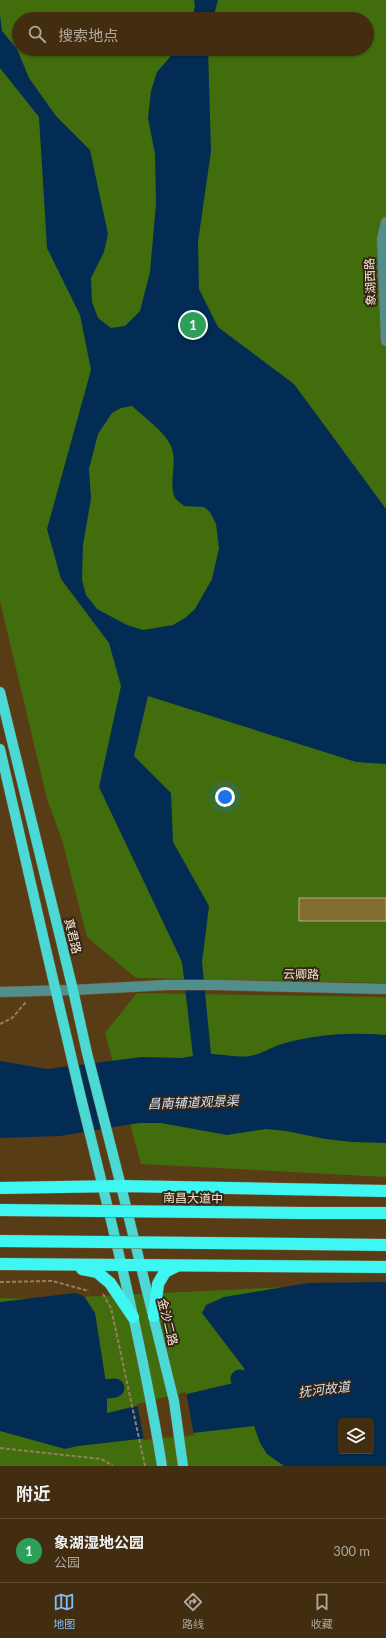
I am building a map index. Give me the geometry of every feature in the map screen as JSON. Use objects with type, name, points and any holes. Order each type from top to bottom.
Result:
[{"type":"highway","points":[[0,1188],[121,1186],[386,1191]]},
{"type":"highway","name":"南昌大道中","points":[[0,1210],[386,1213]]},
{"type":"highway","points":[[0,1241],[386,1245]]},
{"type":"highway","points":[[0,1264],[386,1267]]},
{"type":"highway","points":[[63,1264],[97,1272],[110,1283],[133,1317]]},
{"type":"highway","points":[[154,1316],[158,1284],[165,1272],[180,1265]]},
{"type":"main road","name":"真君路","points":[[0,692],[87,1053],[121,1186]]},
{"type":"main road","points":[[0,749],[71,1058],[122,1265],[152,1401],[162,1466]]},
{"type":"main road","name":"金沙二路","points":[[121,1186],[174,1401],[183,1466]]},
{"type":"street","name":"象湖西路","points":[[386,222],[382,239],[386,341]]},
{"type":"street","name":"云卿路","points":[[73,990],[216,984],[386,989]]},
{"type":"street","points":[[0,992],[73,990]]},
{"type":"path","points":[[0,1024],[12,1018],[37,991]]},
{"type":"path","points":[[0,1282],[52,1281],[89,1291]]},
{"type":"path","points":[[100,1288],[111,1308],[145,1466]]},
{"type":"path","points":[[0,1448],[101,1459],[114,1466]]},
{"type":"green space","points":[[0,0],[386,0],[386,983],[136,978],[87,937],[62,840],[47,799],[0,601]]},
{"type":"green space","points":[[137,993],[386,997],[386,1177],[141,1164],[105,1033]]},
{"type":"green space","points":[[306,1286],[386,1287],[386,1466],[0,1466],[0,1298],[38,1299]]},
{"type":"water","points":[[194,0],[218,0],[215,12],[194,12]]},
{"type":"water","name":"昌南辅道观景渠","points":[[0,15],[2,31],[12,43],[12,56],[20,56],[29,78],[56,116],[90,150],[108,234],[104,252],[91,278],[92,302],[98,318],[111,328],[125,326],[140,311],[150,272],[156,204],[155,154],[148,118],[151,91],[157,72],[171,56],[208,56],[211,151],[198,242],[199,289],[218,327],[294,384],[386,509],[386,764],[356,762],[148,696],[134,756],[171,793],[173,842],[209,906],[202,962],[211,1054],[240,1057],[250,1056],[259,1054],[281,1044],[322,1036],[348,1034],[386,1035],[386,1143],[325,1139],[286,1131],[266,1129],[227,1135],[161,1123],[139,1123],[60,1136],[0,1138],[0,1061],[47,1069],[142,1057],[182,1058],[193,1056],[182,962],[99,787],[121,686],[109,643],[61,579],[47,529],[91,370],[80,315],[47,248],[39,117],[0,68]],"holes":[[[132,406],[164,435],[171,446],[174,459],[172,486],[175,498],[184,506],[204,507],[210,512],[216,524],[219,548],[212,579],[195,609],[185,618],[173,625],[143,630],[127,625],[97,609],[86,595],[82,580],[83,545],[91,499],[89,469],[98,434],[112,413],[121,408]]]},
{"type":"water","points":[[386,1282],[386,1466],[284,1466],[267,1454],[260,1443],[254,1426],[78,1446],[65,1449],[0,1431],[0,1302],[75,1293],[84,1296],[95,1313],[107,1389],[107,1413],[246,1380],[244,1368],[202,1313],[206,1305],[224,1297],[308,1283]]},
{"type":"pier","points":[[186,1392],[194,1435],[144,1440],[137,1404]]},
{"type":"building","points":[[299,898],[386,898],[386,921],[299,921]]},
{"type":"waterway","name":"抚河故道","points":[[240,1379],[271,1389]]},
{"type":"waterway","name":"抚河故道","points":[[82,1385],[107,1389],[115,1388]]},
{"type":"place","name":"象湖湿地公园","points":[[193,325]]}]
